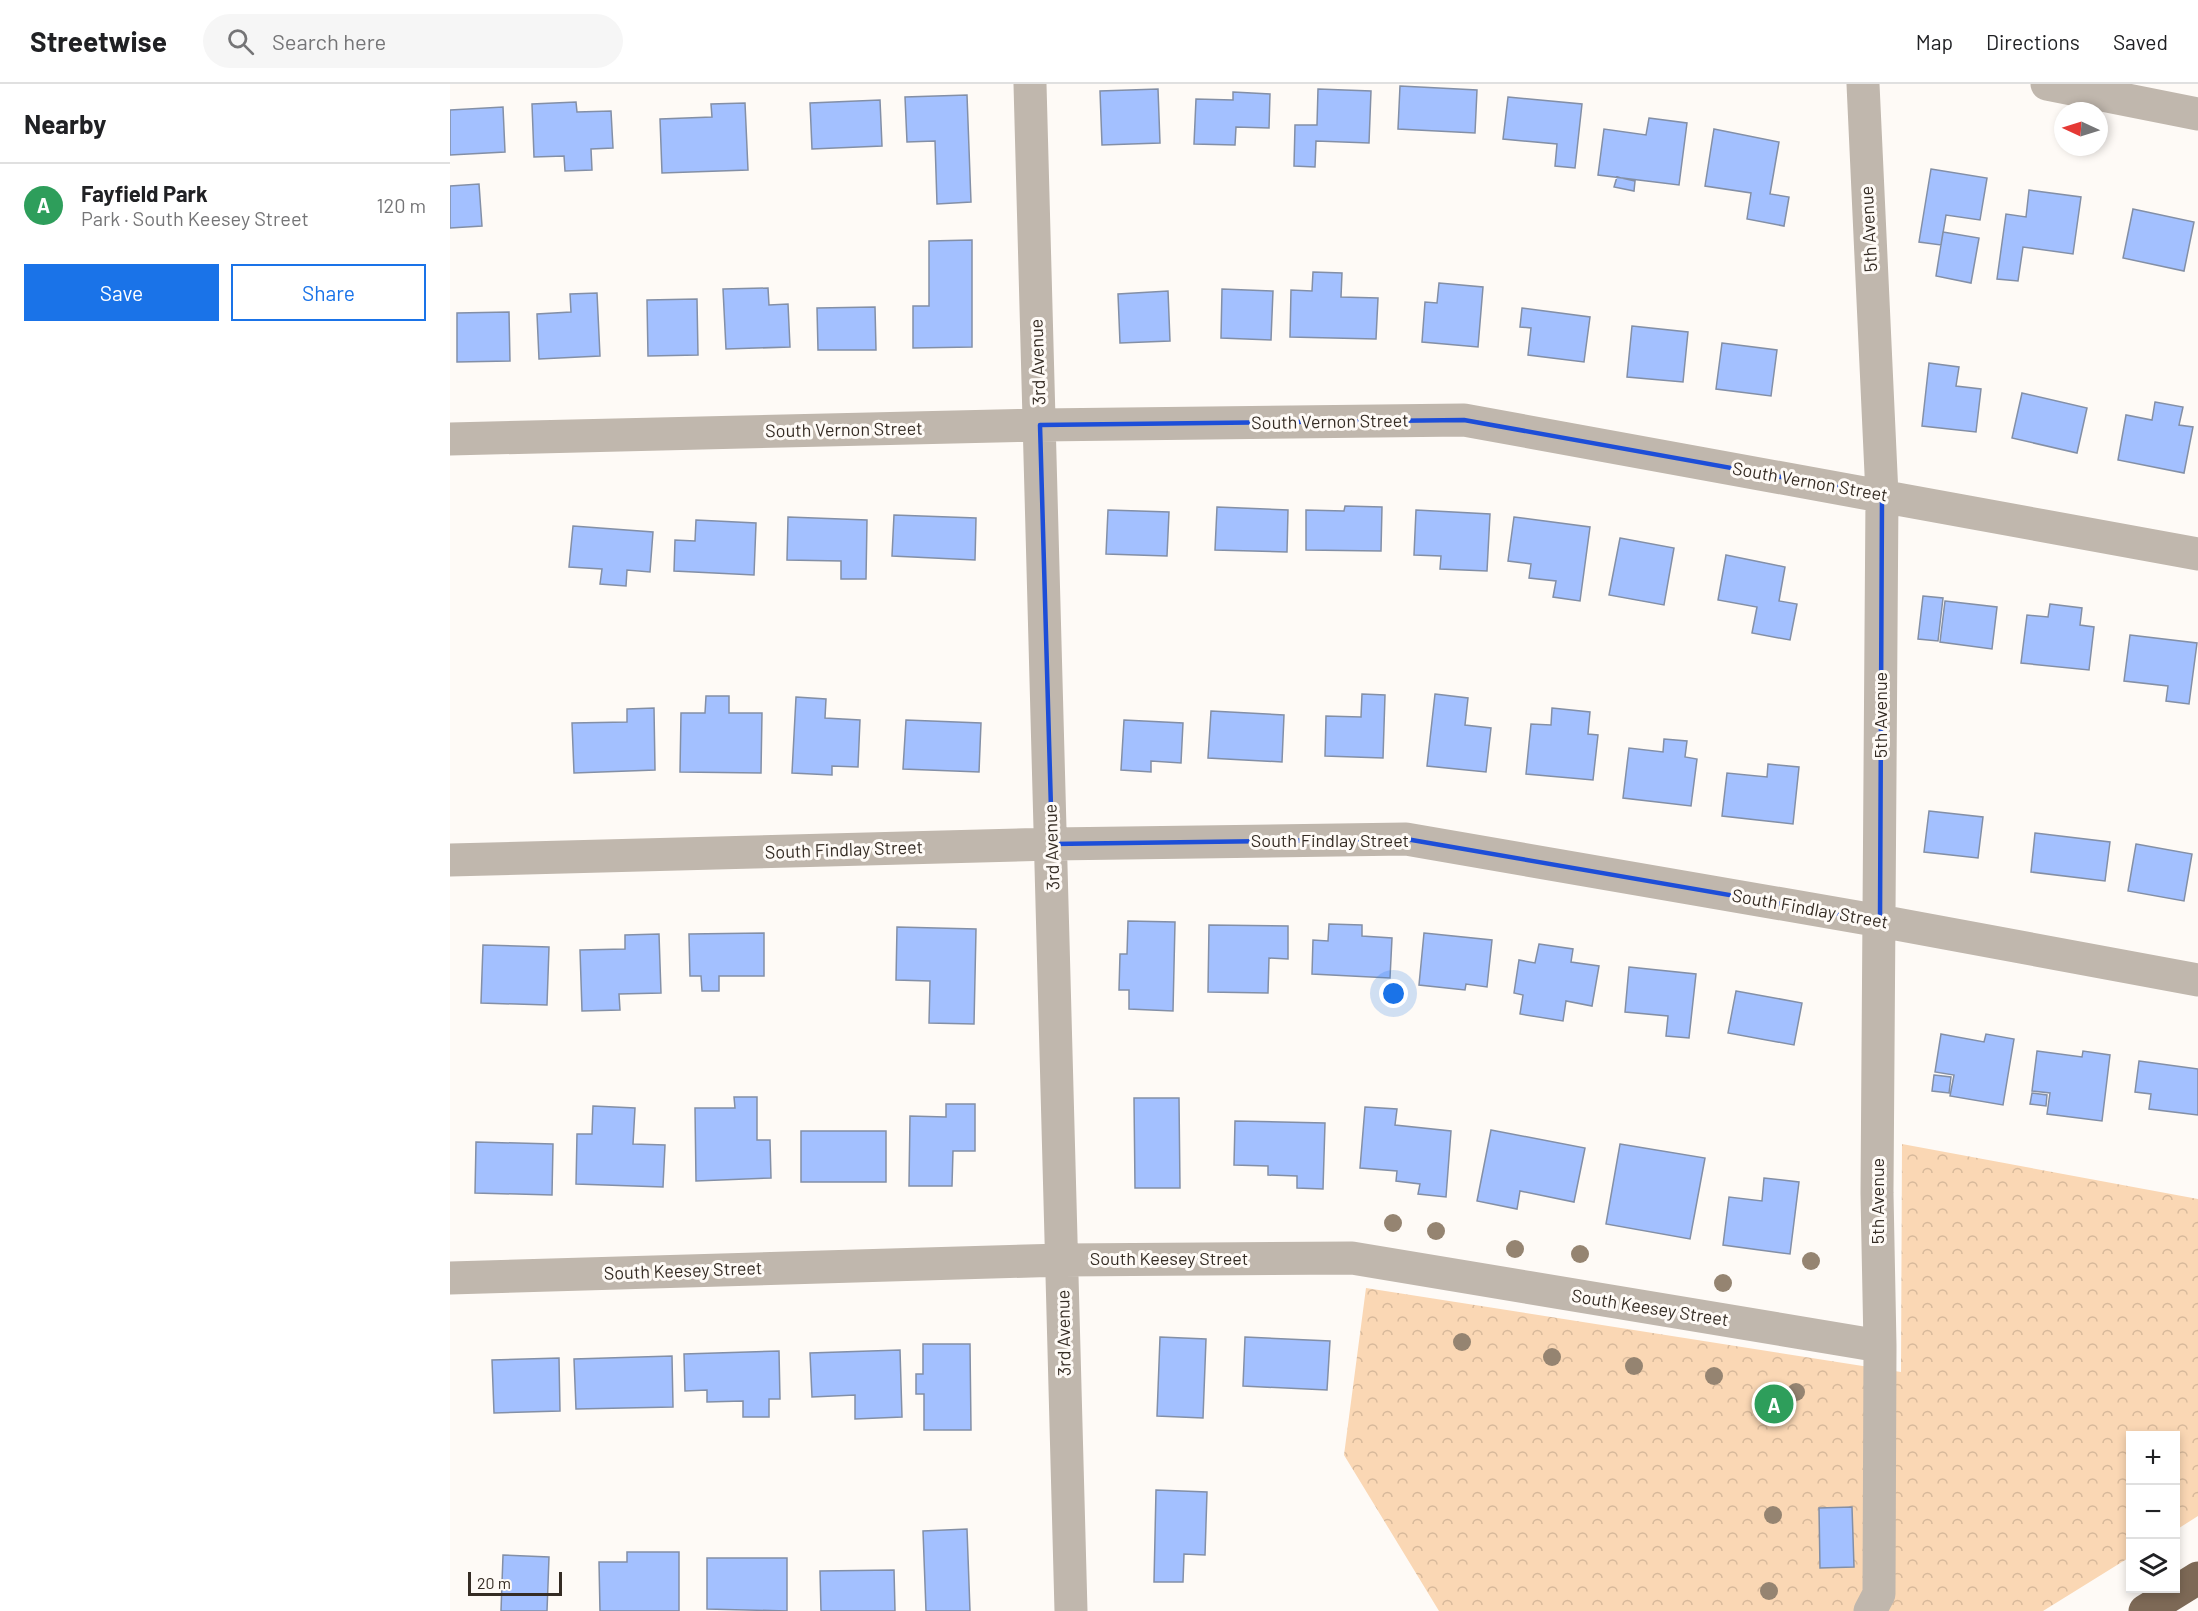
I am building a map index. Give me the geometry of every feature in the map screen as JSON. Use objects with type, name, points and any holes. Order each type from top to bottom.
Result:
[{"type":"highway","points":[[2145,1611],[2198,1578]]},
{"type":"street","name":"3rd Avenue","points":[[1030,84],[1071,1611]]},
{"type":"street","name":"5th Avenue","points":[[1863,84],[1882,495],[1877,1193],[1880,1346],[1879,1594],[1870,1611]]},
{"type":"street","points":[[2047,84],[2198,114]]},
{"type":"street","name":"South Vernon Street","points":[[450,439],[1040,425],[1464,420],[2198,554]]},
{"type":"street","name":"South Findlay Street","points":[[450,861],[1052,844],[1406,839],[1880,921],[2198,980]]},
{"type":"street","name":"South Keesey Street","points":[[450,1278],[1063,1260],[1352,1258],[1880,1346]]},
{"type":"highlighted area","points":[[1464,420],[1882,495],[1880,921],[1406,839],[1052,844],[1040,425]]},
{"type":"green space","points":[[1902,1144],[2198,1199],[2198,1516],[2180,1527],[2180,1431],[2126,1431],[2126,1559],[2043,1611],[1439,1611],[1344,1455],[1366,1288],[1901,1372]]},
{"type":"building","points":[[1400,86],[1477,90],[1475,133],[1398,129]]},
{"type":"building","points":[[1158,89],[1160,143],[1102,145],[1100,91]]},
{"type":"building","points":[[1318,89],[1371,91],[1369,143],[1316,141],[1315,167],[1294,166],[1295,125],[1317,125]]},
{"type":"building","points":[[1233,92],[1270,94],[1269,128],[1236,127],[1235,145],[1194,144],[1196,99],[1233,100]]},
{"type":"building","points":[[967,95],[971,202],[937,204],[935,141],[907,142],[905,97]]},
{"type":"building","points":[[1508,97],[1582,104],[1575,168],[1555,166],[1557,144],[1503,139]]},
{"type":"building","points":[[880,100],[882,146],[812,149],[810,103]]},
{"type":"building","points":[[576,102],[577,112],[611,111],[613,148],[591,149],[592,170],[565,171],[564,156],[534,157],[532,104]]},
{"type":"building","points":[[745,103],[748,170],[662,173],[660,119],[712,117],[711,104]]},
{"type":"building","points":[[503,107],[505,152],[450,155],[450,110]]},
{"type":"building","points":[[1649,118],[1687,123],[1679,185],[1598,175],[1604,129],[1646,135]]},
{"type":"building","points":[[1714,129],[1779,142],[1770,194],[1789,197],[1784,226],[1747,219],[1751,193],[1705,186]]},
{"type":"building","points":[[1931,169],[1987,178],[1980,220],[1946,215],[1941,245],[1919,242]]},
{"type":"building","points":[[1617,177],[1635,181],[1634,191],[1614,187]]},
{"type":"building","points":[[479,184],[482,226],[450,228],[450,186]]},
{"type":"building","points":[[2029,190],[2081,197],[2073,254],[2023,247],[2018,281],[1997,279],[2006,214],[2026,217]]},
{"type":"building","points":[[2133,209],[2194,222],[2184,271],[2123,258]]},
{"type":"building","points":[[1943,232],[1979,238],[1971,283],[1936,276]]},
{"type":"building","points":[[972,240],[972,347],[913,348],[913,306],[929,306],[929,241]]},
{"type":"building","points":[[1313,272],[1342,273],[1341,297],[1378,298],[1376,339],[1290,337],[1291,290],[1312,291]]},
{"type":"building","points":[[1439,283],[1483,287],[1478,347],[1422,342],[1425,302],[1437,303]]},
{"type":"building","points":[[768,288],[769,305],[788,304],[790,347],[726,349],[723,289]]},
{"type":"building","points":[[1222,289],[1273,291],[1271,340],[1221,338]]},
{"type":"building","points":[[1168,291],[1170,341],[1120,343],[1118,294]]},
{"type":"building","points":[[597,293],[600,356],[539,359],[537,314],[571,312],[570,294]]},
{"type":"building","points":[[697,299],[698,355],[648,356],[647,300]]},
{"type":"building","points":[[875,307],[876,350],[818,350],[817,308]]},
{"type":"building","points":[[1522,308],[1590,317],[1584,362],[1528,355],[1531,328],[1520,327]]},
{"type":"building","points":[[509,312],[510,361],[457,362],[457,313]]},
{"type":"building","points":[[1632,326],[1688,332],[1683,382],[1627,377]]},
{"type":"building","points":[[1722,343],[1777,350],[1771,396],[1716,389]]},
{"type":"building","points":[[1929,363],[1959,367],[1956,386],[1981,389],[1976,432],[1922,426]]},
{"type":"building","points":[[2022,393],[2087,408],[2077,453],[2012,438]]},
{"type":"building","points":[[2155,402],[2183,407],[2179,425],[2193,427],[2184,473],[2118,460],[2126,415],[2152,420]]},
{"type":"building","points":[[1345,506],[1382,507],[1381,551],[1306,550],[1306,510],[1344,511]]},
{"type":"building","points":[[1217,507],[1288,510],[1287,552],[1215,550]]},
{"type":"building","points":[[1108,510],[1169,512],[1167,556],[1106,554]]},
{"type":"building","points":[[1416,510],[1490,514],[1487,571],[1440,569],[1441,556],[1414,555]]},
{"type":"building","points":[[894,515],[976,518],[975,560],[892,556]]},
{"type":"building","points":[[788,517],[867,520],[866,579],[841,579],[841,561],[787,560]]},
{"type":"building","points":[[1514,517],[1590,527],[1580,601],[1553,597],[1556,581],[1529,578],[1531,564],[1508,561]]},
{"type":"building","points":[[696,520],[756,523],[754,575],[674,571],[675,540],[695,541]]},
{"type":"building","points":[[573,526],[653,532],[650,572],[627,570],[626,586],[600,584],[602,569],[569,567]]},
{"type":"building","points":[[1620,538],[1674,548],[1664,605],[1609,595]]},
{"type":"building","points":[[1726,555],[1785,567],[1779,601],[1797,604],[1790,640],[1752,633],[1757,607],[1718,600]]},
{"type":"building","points":[[1923,596],[1943,598],[1938,641],[1918,639]]},
{"type":"building","points":[[1945,601],[1997,607],[1992,649],[1940,642]]},
{"type":"building","points":[[2050,604],[2082,608],[2080,625],[2094,627],[2089,670],[2021,663],[2027,615],[2048,617]]},
{"type":"building","points":[[2130,635],[2197,643],[2189,704],[2166,701],[2168,686],[2124,681]]},
{"type":"building","points":[[1362,694],[1385,695],[1383,758],[1325,756],[1326,716],[1361,717]]},
{"type":"building","points":[[1435,694],[1468,698],[1465,725],[1491,728],[1486,772],[1427,766]]},
{"type":"building","points":[[706,696],[729,696],[729,713],[762,713],[761,773],[680,772],[681,713],[705,713]]},
{"type":"building","points":[[796,697],[826,699],[825,718],[860,720],[858,767],[832,766],[832,775],[792,773]]},
{"type":"building","points":[[654,708],[655,770],[574,773],[572,723],[627,722],[627,709]]},
{"type":"building","points":[[1552,708],[1590,712],[1588,734],[1598,735],[1593,780],[1526,774],[1531,724],[1551,725]]},
{"type":"building","points":[[1211,711],[1284,715],[1282,762],[1208,758]]},
{"type":"building","points":[[906,720],[981,723],[979,772],[903,769]]},
{"type":"building","points":[[1124,720],[1183,723],[1181,763],[1151,761],[1151,772],[1121,770]]},
{"type":"building","points":[[1664,739],[1687,741],[1685,757],[1697,759],[1691,806],[1623,798],[1629,748],[1663,752]]},
{"type":"building","points":[[1768,764],[1799,767],[1793,824],[1722,816],[1727,773],[1767,777]]},
{"type":"building","points":[[1929,811],[1983,817],[1978,858],[1924,852]]},
{"type":"building","points":[[2035,833],[2110,842],[2105,881],[2031,872]]},
{"type":"building","points":[[2136,844],[2192,854],[2184,901],[2128,891]]},
{"type":"building","points":[[1128,921],[1175,922],[1173,1011],[1129,1009],[1129,990],[1119,990],[1120,954],[1127,954]]},
{"type":"building","points":[[1329,924],[1362,925],[1362,936],[1392,938],[1390,978],[1312,974],[1313,940],[1328,941]]},
{"type":"building","points":[[1209,925],[1288,926],[1288,959],[1269,958],[1268,993],[1208,992]]},
{"type":"building","points":[[897,927],[976,929],[974,1024],[929,1023],[930,981],[896,980]]},
{"type":"building","points":[[764,933],[764,976],[719,976],[719,991],[702,991],[701,976],[690,976],[689,934]]},
{"type":"building","points":[[1424,933],[1492,940],[1487,987],[1466,984],[1465,990],[1419,985]]},
{"type":"building","points":[[659,934],[661,993],[619,994],[620,1010],[582,1011],[580,950],[625,949],[625,935]]},
{"type":"building","points":[[1539,944],[1573,949],[1571,962],[1599,966],[1592,1006],[1566,1001],[1563,1021],[1520,1014],[1523,995],[1514,993],[1519,960],[1535,963]]},
{"type":"building","points":[[483,945],[549,947],[547,1005],[481,1003]]},
{"type":"building","points":[[1629,967],[1696,974],[1689,1038],[1666,1036],[1668,1016],[1625,1012]]},
{"type":"building","points":[[1736,991],[1802,1003],[1794,1045],[1728,1033]]},
{"type":"building","points":[[1941,1034],[1984,1042],[1986,1034],[2014,1039],[2003,1105],[1950,1096],[1954,1075],[1935,1072]]},
{"type":"building","points":[[2037,1051],[2082,1057],[2083,1051],[2110,1055],[2102,1121],[2047,1114],[2050,1093],[2032,1091]]},
{"type":"building","points":[[2139,1061],[2198,1069],[2198,1115],[2149,1109],[2151,1094],[2135,1092]]},
{"type":"building","points":[[1934,1075],[1951,1077],[1949,1093],[1932,1091]]},
{"type":"building","points":[[2032,1093],[2047,1095],[2046,1106],[2030,1104]]},
{"type":"building","points":[[734,1097],[757,1097],[757,1140],[770,1140],[771,1178],[696,1181],[695,1108],[735,1108]]},
{"type":"building","points":[[1134,1098],[1179,1098],[1180,1188],[1135,1188]]},
{"type":"building","points":[[946,1104],[975,1104],[975,1151],[953,1151],[952,1186],[909,1186],[910,1116],[946,1117]]},
{"type":"building","points":[[593,1106],[635,1108],[633,1144],[665,1145],[663,1187],[576,1184],[577,1134],[592,1134]]},
{"type":"building","points":[[1365,1107],[1397,1109],[1395,1125],[1451,1131],[1446,1197],[1418,1194],[1420,1184],[1396,1181],[1397,1171],[1360,1168]]},
{"type":"building","points":[[1235,1121],[1325,1123],[1323,1189],[1297,1188],[1297,1176],[1268,1175],[1268,1166],[1234,1165]]},
{"type":"building","points":[[1491,1130],[1585,1148],[1574,1202],[1520,1191],[1517,1209],[1477,1201]]},
{"type":"building","points":[[801,1131],[886,1131],[886,1182],[801,1182]]},
{"type":"building","points":[[476,1142],[553,1144],[552,1195],[475,1193]]},
{"type":"building","points":[[1620,1144],[1705,1158],[1690,1239],[1606,1224]]},
{"type":"building","points":[[1764,1178],[1799,1182],[1790,1254],[1723,1245],[1729,1197],[1762,1201]]},
{"type":"building","points":[[1160,1337],[1206,1339],[1203,1418],[1157,1416]]},
{"type":"building","points":[[1245,1337],[1330,1341],[1327,1390],[1243,1386]]},
{"type":"building","points":[[923,1344],[970,1344],[971,1430],[924,1430],[924,1394],[916,1394],[916,1374],[923,1374]]},
{"type":"building","points":[[900,1350],[902,1417],[855,1419],[855,1395],[812,1397],[810,1353]]},
{"type":"building","points":[[779,1351],[780,1399],[769,1399],[769,1417],[743,1417],[743,1401],[707,1402],[707,1390],[685,1391],[684,1354]]},
{"type":"building","points":[[672,1356],[673,1407],[576,1409],[574,1359]]},
{"type":"building","points":[[559,1358],[560,1411],[494,1413],[492,1360]]},
{"type":"building","points":[[1156,1490],[1207,1492],[1205,1555],[1184,1554],[1183,1582],[1154,1582]]},
{"type":"building","points":[[1852,1507],[1854,1567],[1820,1568],[1819,1508]]},
{"type":"building","points":[[967,1529],[970,1611],[926,1611],[923,1531]]},
{"type":"building","points":[[627,1552],[679,1552],[679,1611],[600,1611],[599,1562],[627,1562]]},
{"type":"building","points":[[503,1555],[549,1557],[547,1611],[501,1611]]},
{"type":"building","points":[[707,1558],[787,1558],[787,1611],[707,1609]]},
{"type":"building","points":[[894,1570],[895,1611],[821,1611],[820,1571]]},
{"type":"place","name":"Fayfield Park","points":[[1774,1404]]}]
